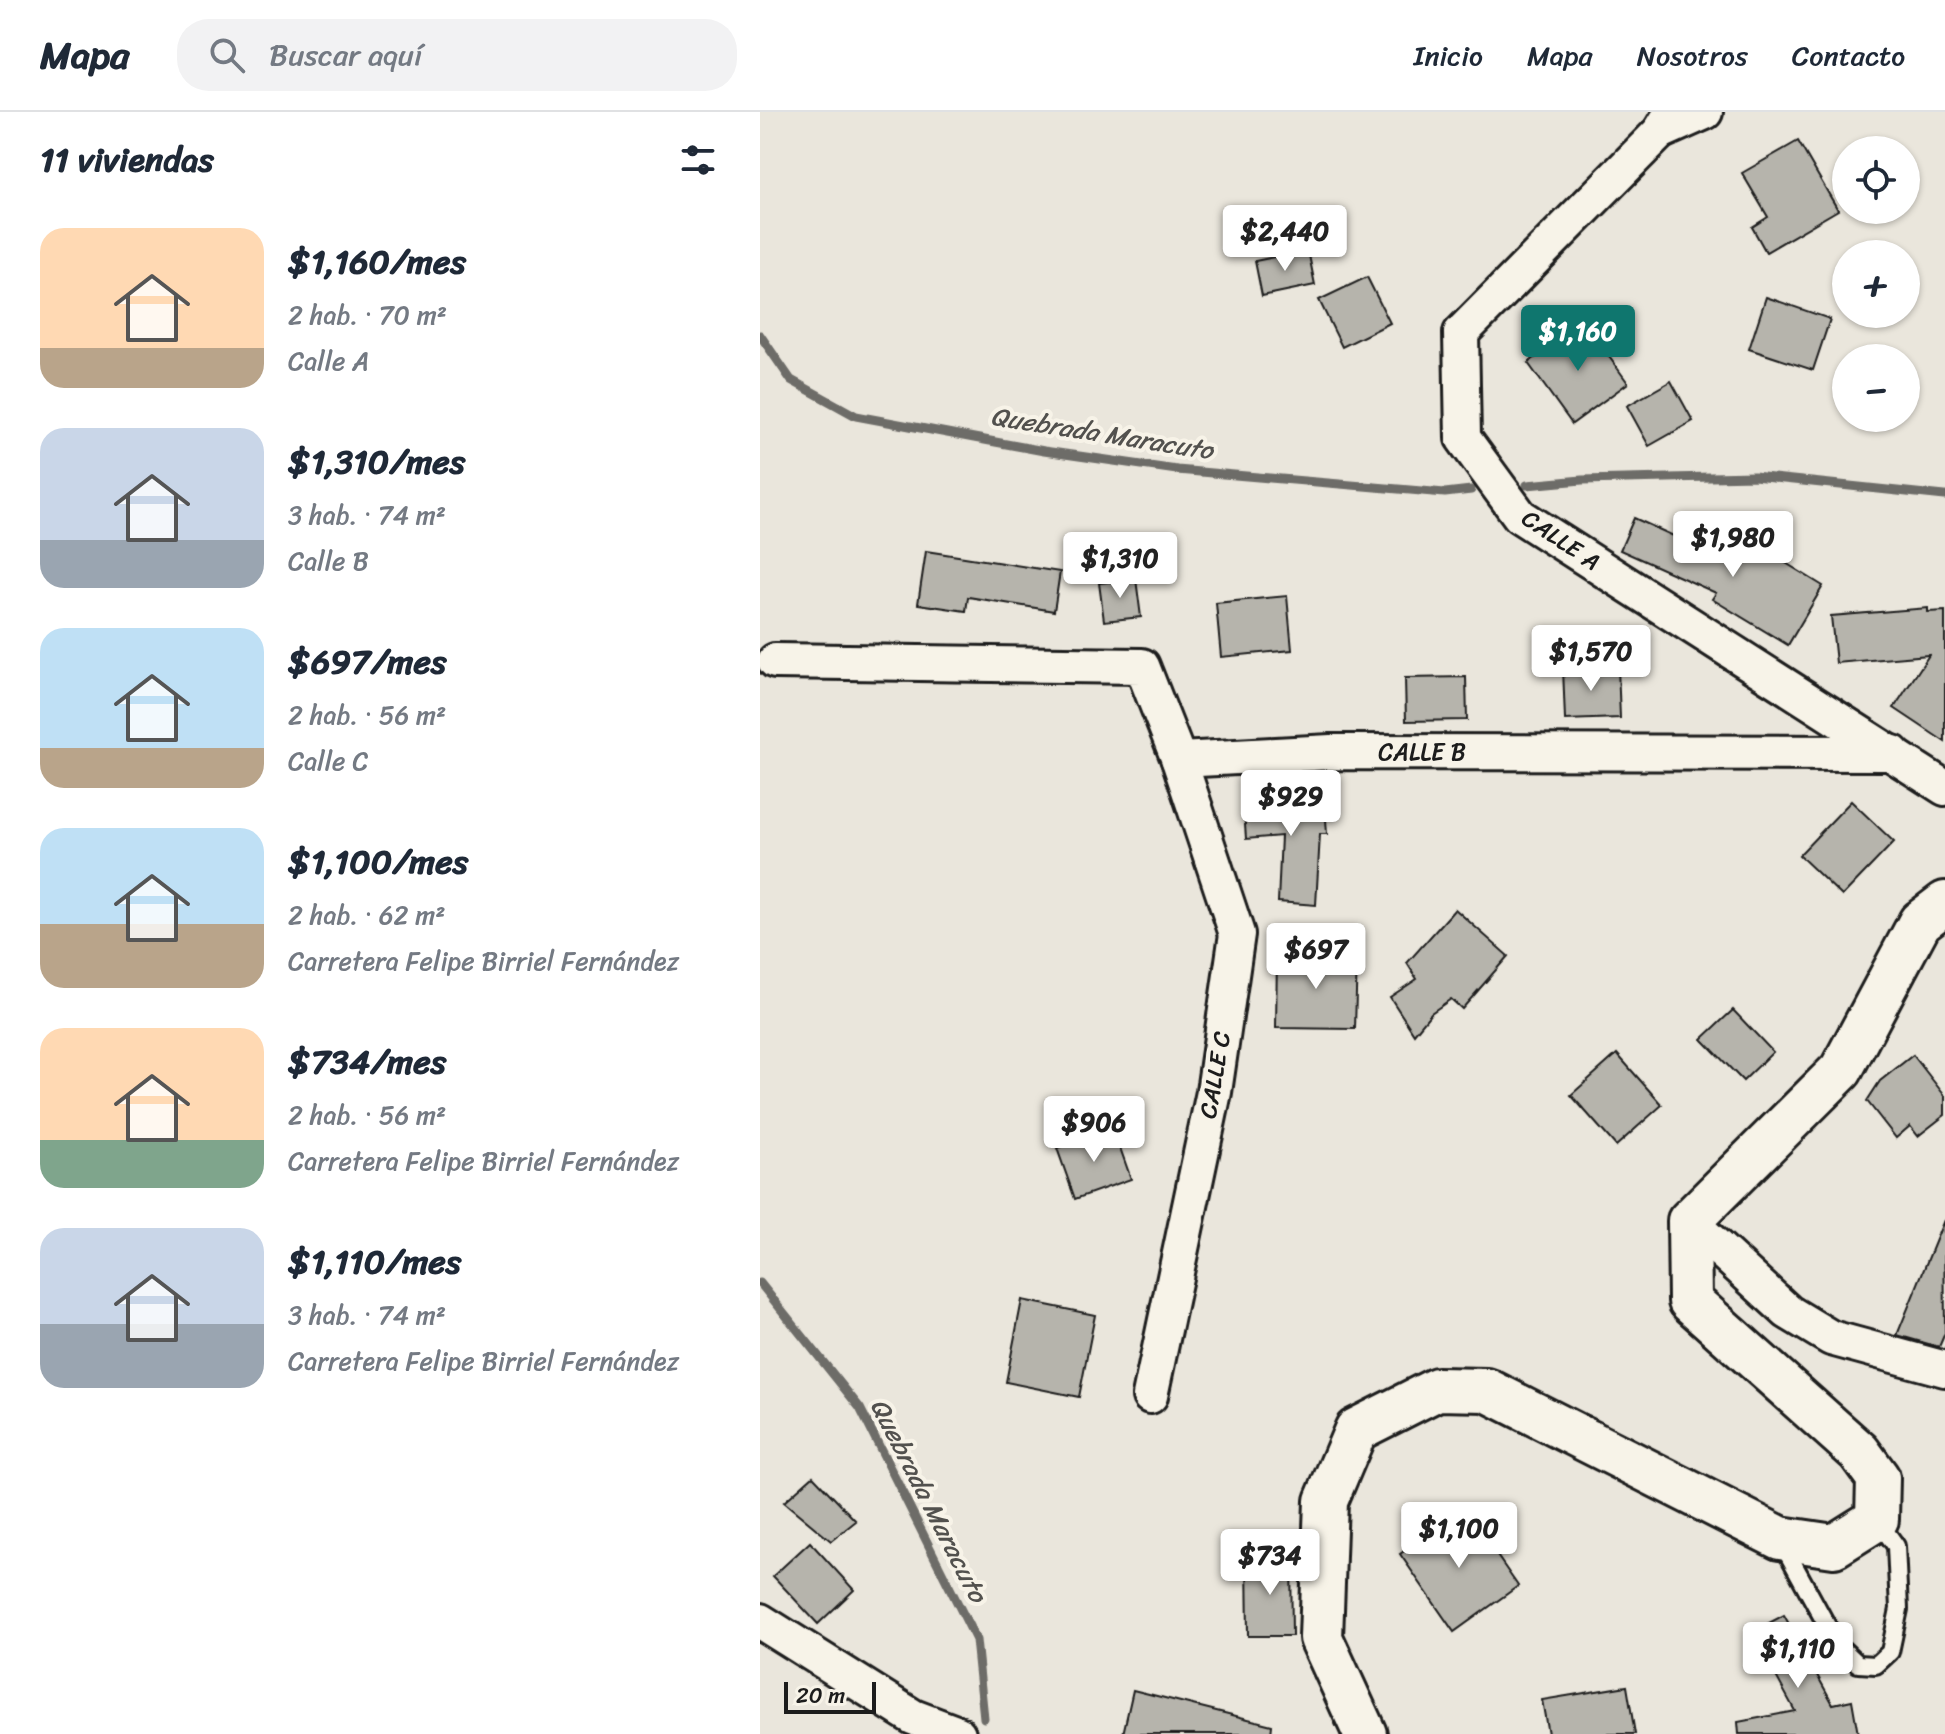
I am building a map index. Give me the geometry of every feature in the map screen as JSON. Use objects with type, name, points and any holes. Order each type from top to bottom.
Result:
[{"type":"street","points":[[1666,122],[1705,112]]},
{"type":"street","name":"CALLE A","points":[[1666,122],[1461,333],[1463,438],[1520,516],[1945,788]]},
{"type":"street","points":[[775,661],[1142,666],[1179,760]]},
{"type":"street","name":"CALLE B","points":[[1179,760],[1331,752],[1893,753]]},
{"type":"street","name":"CALLE C","points":[[1150,1396],[1214,1092],[1237,934],[1179,760]]},
{"type":"street","points":[[1365,1734],[1321,1638],[1326,1501],[1356,1430],[1437,1389],[1487,1390],[1780,1538],[1834,1546],[1877,1519],[1878,1478],[1859,1452],[1690,1301],[1689,1221],[1841,1070],[1920,922],[1945,903]]},
{"type":"street","points":[[1689,1221],[1788,1312],[1831,1338],[1945,1369]]},
{"type":"street","points":[[760,1621],[913,1717],[958,1734]]},
{"type":"lane","points":[[1780,1538],[1837,1644],[1858,1664],[1876,1665],[1890,1652],[1899,1609],[1896,1546],[1877,1519]]},
{"type":"building","points":[[1798,141],[1832,200],[1832,214],[1766,252],[1752,227],[1768,217],[1742,173]]},
{"type":"building","points":[[1308,250],[1315,285],[1262,296],[1255,261]]},
{"type":"building","points":[[1367,277],[1390,323],[1342,347],[1319,300]]},
{"type":"building","points":[[1766,297],[1830,319],[1813,370],[1749,349]]},
{"type":"building","points":[[1584,322],[1628,383],[1572,424],[1528,363]]},
{"type":"building","points":[[1671,381],[1693,421],[1649,446],[1627,406]]},
{"type":"building","points":[[1634,518],[1733,563],[1747,539],[1823,586],[1788,645],[1712,599],[1716,593],[1620,550]]},
{"type":"building","points":[[926,551],[1060,572],[1054,611],[968,597],[966,611],[918,604]]},
{"type":"building","points":[[1136,579],[1141,617],[1104,621],[1099,583]]},
{"type":"building","points":[[1287,596],[1292,650],[1221,657],[1216,603]]},
{"type":"building","points":[[1928,608],[1928,612],[1945,611],[1945,742],[1894,708],[1929,655],[1836,663],[1831,616]]},
{"type":"building","points":[[1618,667],[1620,718],[1565,720],[1563,668]]},
{"type":"building","points":[[1466,677],[1467,720],[1406,721],[1405,678]]},
{"type":"building","points":[[1324,790],[1327,834],[1320,834],[1316,905],[1278,902],[1281,836],[1246,839],[1243,795]]},
{"type":"building","points":[[1851,801],[1894,842],[1842,896],[1799,855]]},
{"type":"building","points":[[1455,909],[1508,956],[1462,1009],[1451,999],[1431,1013],[1414,1034],[1390,997],[1417,979],[1407,963]]},
{"type":"building","points":[[1277,954],[1357,955],[1355,1029],[1276,1028]]},
{"type":"building","points":[[1733,1010],[1773,1052],[1743,1081],[1702,1039]]},
{"type":"building","points":[[1617,1054],[1662,1105],[1616,1146],[1571,1095]]},
{"type":"building","points":[[1913,1055],[1945,1096],[1945,1115],[1918,1136],[1910,1126],[1896,1138],[1867,1101],[1880,1081]]},
{"type":"building","points":[[1113,1128],[1131,1179],[1075,1199],[1057,1148]]},
{"type":"building","points":[[1944,1220],[1945,1333],[1939,1347],[1897,1335]]},
{"type":"building","points":[[1022,1300],[1095,1315],[1079,1397],[1006,1382]]},
{"type":"building","points":[[813,1476],[856,1521],[831,1541],[784,1502]]},
{"type":"building","points":[[1464,1508],[1518,1586],[1454,1632],[1400,1554]]},
{"type":"building","points":[[810,1542],[854,1590],[818,1624],[773,1576]]},
{"type":"building","points":[[1291,1557],[1292,1636],[1248,1636],[1247,1558]]},
{"type":"building","points":[[1784,1615],[1833,1704],[1852,1700],[1858,1734],[1739,1734],[1738,1722],[1795,1711],[1752,1632]]},
{"type":"building","points":[[1627,1686],[1635,1734],[1548,1734],[1542,1700]]},
{"type":"building","points":[[1133,1690],[1272,1725],[1271,1734],[1123,1734]]},
{"type":"waterway","name":"Quebrada Maracuto","points":[[760,335],[791,380],[856,416],[1044,451],[1177,470],[1445,493],[1471,490]]},
{"type":"waterway","name":"Quebrada Maracuto","points":[[1527,485],[1582,480],[1754,476],[1945,496]]},
{"type":"waterway","name":"Quebrada Maracuto","points":[[760,1283],[860,1408],[976,1640],[984,1718]]}]
